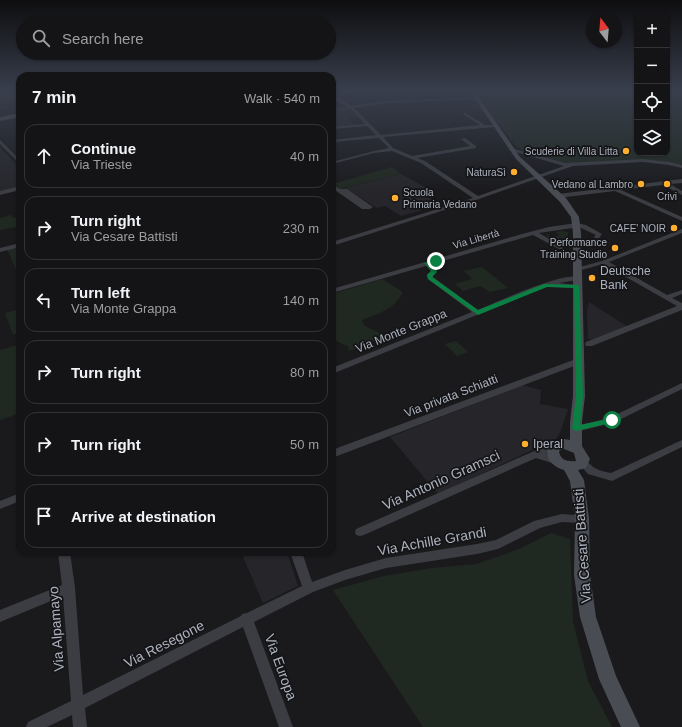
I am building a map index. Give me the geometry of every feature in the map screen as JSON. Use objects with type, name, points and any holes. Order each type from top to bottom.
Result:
[{"type":"main road","name":"Via Cesare Battisti","points":[[495,126],[511,149],[569,207],[575,217],[577,228],[578,259],[579,396],[576,426],[563,450],[583,455],[579,468],[582,519],[582,575],[588,617],[608,679],[631,727]]},
{"type":"main road","points":[[563,450],[579,468]]},
{"type":"street","points":[[336,128],[368,125],[394,150],[423,162],[478,198]]},
{"type":"street","points":[[336,141],[495,126]]},
{"type":"street","points":[[412,157],[474,147],[463,138]]},
{"type":"street","points":[[0,141],[16,159]]},
{"type":"street","points":[[511,149],[572,165],[650,162],[670,163],[682,167]]},
{"type":"street","points":[[336,162],[374,152],[394,150]]},
{"type":"street","points":[[336,241],[478,198],[536,175],[552,172],[572,165]]},
{"type":"street","points":[[558,196],[682,181]]},
{"type":"street","points":[[664,183],[682,194]]},
{"type":"street","points":[[0,193],[16,189]]},
{"type":"street","points":[[336,189],[339,191],[364,208],[370,207],[345,190],[339,191]]},
{"type":"street","points":[[614,189],[682,219]]},
{"type":"street","name":"Via Libertà","points":[[336,290],[549,229],[577,228],[584,226],[599,234],[597,237]]},
{"type":"street","points":[[578,269],[604,262],[682,231]]},
{"type":"street","points":[[534,233],[561,248]]},
{"type":"street","points":[[0,250],[16,246]]},
{"type":"street","points":[[578,259],[604,262],[682,307]]},
{"type":"street","points":[[427,263],[433,268],[434,272],[430,275],[430,278],[478,313]]},
{"type":"street","name":"Via Monte Grappa","points":[[336,369],[546,285],[577,282]]},
{"type":"street","points":[[667,298],[682,292]]},
{"type":"street","points":[[589,344],[682,307]]},
{"type":"street","name":"Via privata Schiatti","points":[[336,452],[579,361]]},
{"type":"street","points":[[576,426],[612,420],[682,386]]},
{"type":"street","points":[[579,468],[612,477],[619,475],[682,443]]},
{"type":"street","name":"Via Antonio Gramsci","points":[[360,532],[535,454],[563,450]]},
{"type":"street","points":[[0,505],[16,499]]},
{"type":"street","name":"Via Achille Grandi","points":[[309,588],[345,575],[386,563],[477,550],[498,544],[538,524],[562,518],[582,519]]},
{"type":"street","name":"Via Alpamayo","points":[[65,556],[69,588],[80,727]]},
{"type":"street","points":[[297,556],[309,588]]},
{"type":"street","points":[[0,616],[69,588]]},
{"type":"street","name":"Via Resegone","points":[[33,727],[246,618],[309,588]]},
{"type":"street","name":"Via Europa","points":[[246,618],[286,727]]},
{"type":"shaded area","points":[[336,124],[354,125],[336,127]]},
{"type":"shaded area","points":[[498,124],[634,124],[634,156],[670,156],[670,124],[682,124],[682,166],[654,160],[568,163],[541,157],[520,149],[514,144]]},
{"type":"shaded area","points":[[0,147],[16,165],[16,188],[0,191]]},
{"type":"shaded area","points":[[392,167],[401,174],[340,189],[336,186],[336,183]]},
{"type":"shaded area","name":"Scuola Primaria Vedano","points":[[401,174],[427,188],[417,191],[441,205],[401,216],[385,206],[377,208],[345,188]]},
{"type":"shaded area","points":[[11,215],[13,218],[16,218],[16,228],[15,227],[0,230],[0,218]]},
{"type":"shaded area","points":[[555,232],[568,232],[569,247],[565,247],[546,236],[547,234],[552,237],[558,236],[559,234]]},
{"type":"shaded area","points":[[16,247],[16,270],[7,249]]},
{"type":"shaded area","points":[[482,267],[508,288],[490,292],[480,286],[463,291],[455,284],[472,279],[464,271]]},
{"type":"shaded area","points":[[382,279],[403,292],[400,298],[391,307],[362,320],[365,326],[384,335],[363,347],[348,351],[349,347],[336,341],[336,293]]},
{"type":"shaded area","points":[[589,302],[628,327],[594,340],[588,339],[587,310]]},
{"type":"shaded area","points":[[16,310],[16,334],[13,335],[5,313]]},
{"type":"shaded area","points":[[456,341],[468,352],[457,356],[445,344]]},
{"type":"shaded area","points":[[16,345],[16,414],[0,420],[0,350]]},
{"type":"shaded area","points":[[522,385],[541,390],[540,404],[568,409],[560,433],[556,439],[438,494],[390,437],[495,396],[502,391]]},
{"type":"shaded area","points":[[551,533],[570,539],[573,622],[588,681],[612,727],[423,727],[333,590],[384,576],[432,568],[476,564],[519,549]]},
{"type":"shaded area","points":[[243,556],[288,556],[298,586],[263,603]]},
{"type":"place","name":"Scuderie di Villa Litta","points":[[626,151]]},
{"type":"place","name":"NaturaSì","points":[[514,172]]},
{"type":"place","name":"Vedano al Lambro","points":[[641,184]]},
{"type":"place","name":"Crivi","points":[[667,184]]},
{"type":"place","name":"Scuola Primaria Vedano","points":[[395,198]]},
{"type":"place","name":"CAFE' NOIR","points":[[674,228]]},
{"type":"place","name":"Performance Training Studio","points":[[615,248]]},
{"type":"place","name":"Deutsche Bank","points":[[592,278]]},
{"type":"place","name":"Iperal","points":[[525,444]]},
{"type":"route","points":[[436,261],[427,263],[433,268],[434,272],[430,275],[430,278],[478,313],[546,285],[569,285],[577,287],[579,396],[576,429],[612,420]]}]
